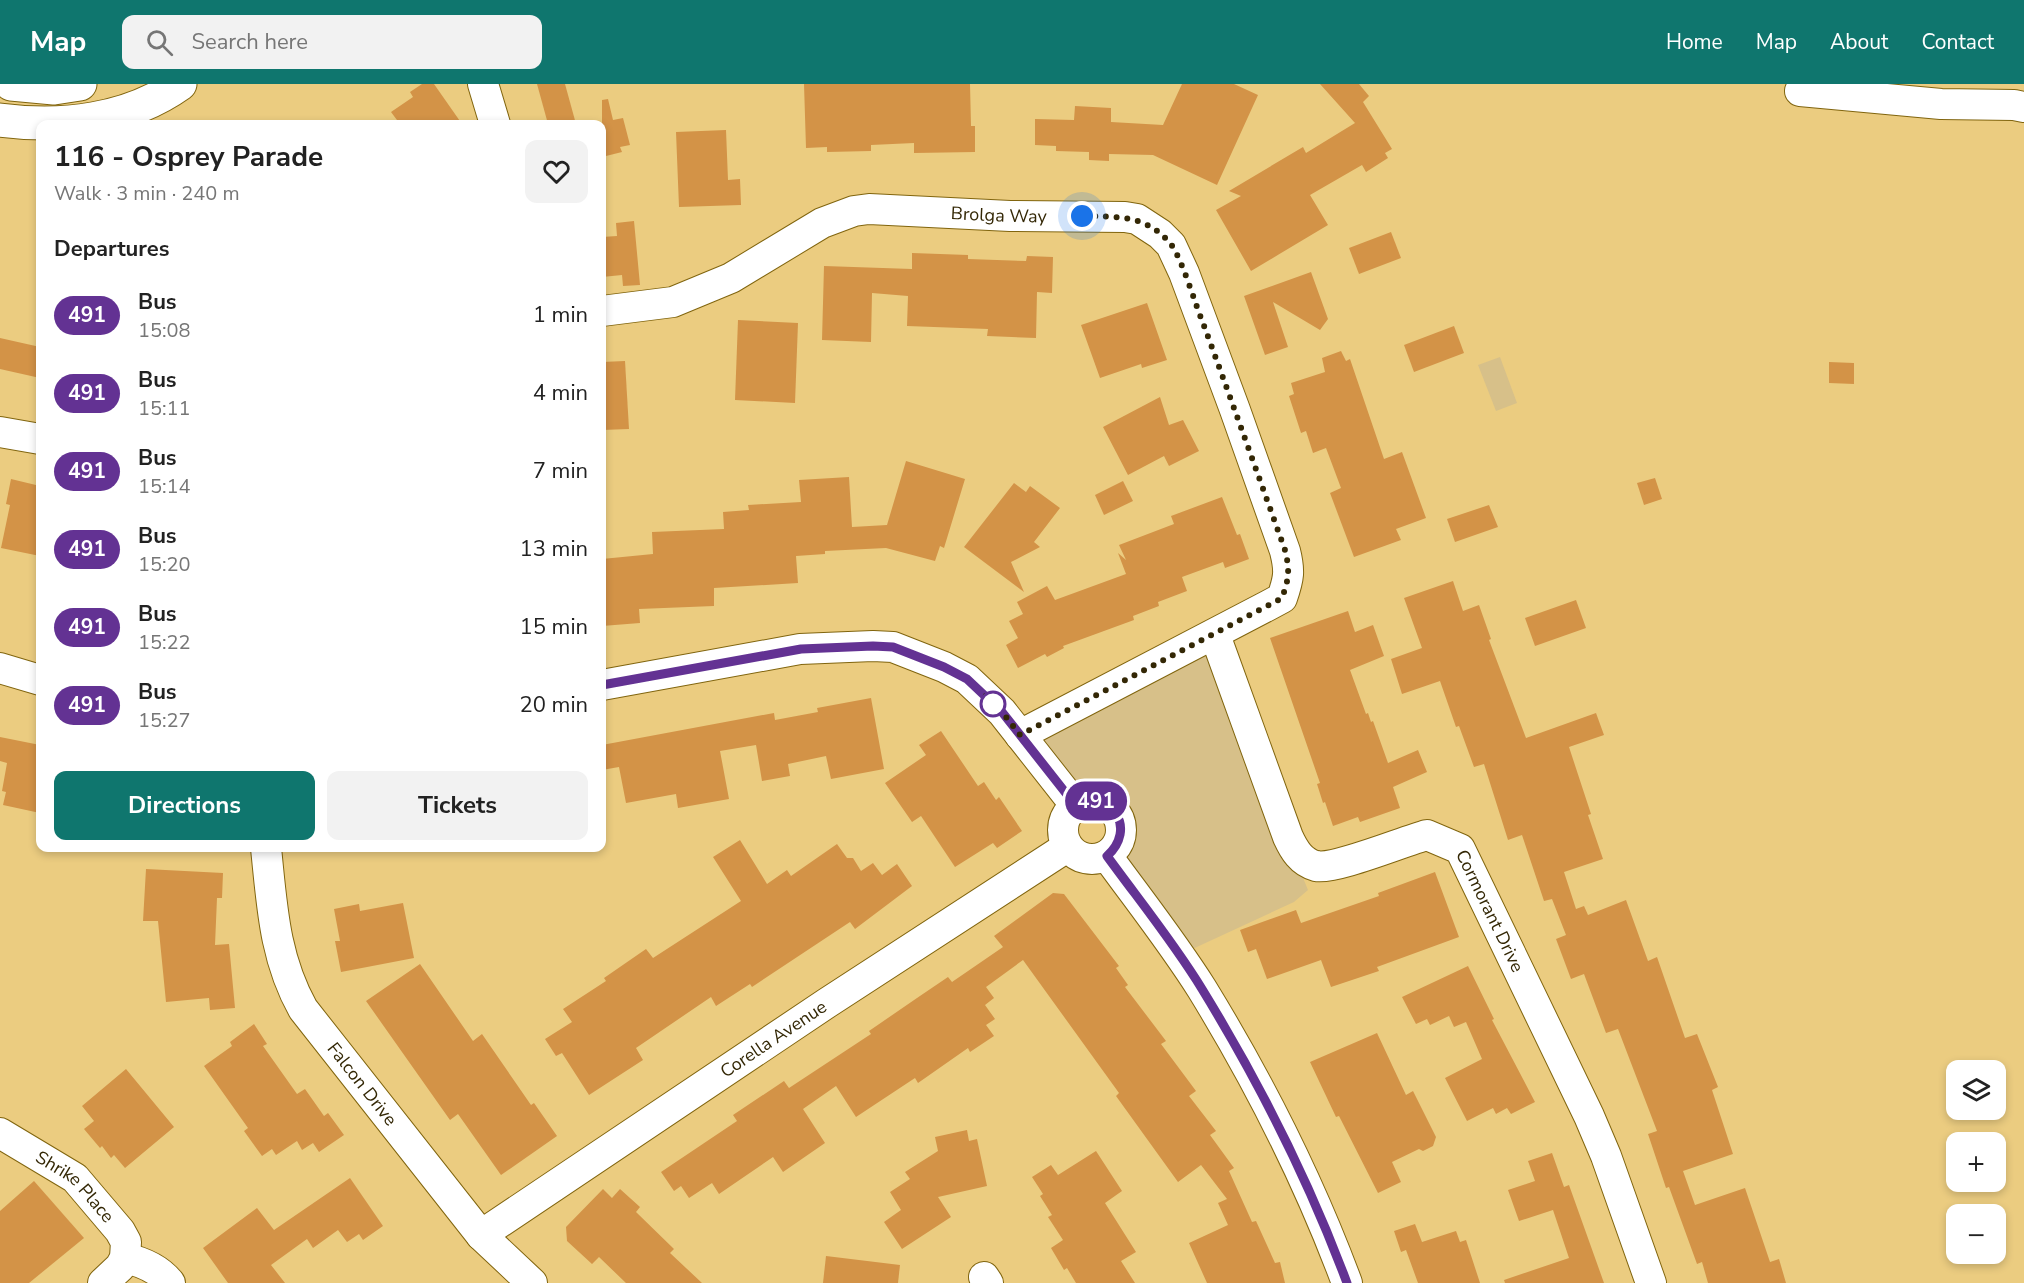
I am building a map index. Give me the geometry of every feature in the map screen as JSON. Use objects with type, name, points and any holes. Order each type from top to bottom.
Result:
[{"type":"highway","points":[[10,84],[54,88],[80,84]]},
{"type":"highway","points":[[81,120],[102,117],[149,101],[180,84]]},
{"type":"highway","points":[[0,120],[36,123]]},
{"type":"street","points":[[483,84],[494,120]]},
{"type":"street","points":[[1800,91],[1941,104],[2024,107]]},
{"type":"street","name":"Brolga Way","points":[[606,310],[674,302],[698,293],[740,273],[822,223],[869,209],[1010,216],[1125,217],[1137,219],[1171,244],[1239,421],[1289,567],[1289,579],[1282,598],[1020,735]]},
{"type":"street","points":[[0,432],[36,438]]},
{"type":"street","name":"Cormorant Drive","points":[[1215,635],[1288,837],[1300,857],[1318,866],[1336,865],[1428,835],[1460,849],[1589,1116],[1606,1156],[1651,1283]]},
{"type":"street","points":[[606,684],[801,649],[893,647],[944,667],[967,679],[1002,712],[1076,806]]},
{"type":"street","points":[[0,668],[36,679]]},
{"type":"street","points":[[1087,801],[1098,801],[1117,815],[1121,826],[1120,838],[1116,848],[1107,856],[1097,860],[1086,859],[1075,855],[1068,847],[1064,838],[1064,820],[1076,806],[1087,801]]},
{"type":"street","name":"Corella Avenue","points":[[481,1234],[827,1003],[1068,847]]},
{"type":"street","name":"Falcon Drive","points":[[266,852],[274,928],[290,986],[303,1009],[481,1234],[532,1283]]},
{"type":"street","points":[[1107,856],[1170,941],[1201,988],[1257,1085],[1323,1223],[1347,1283]]},
{"type":"street","name":"Shrike Place","points":[[0,1133],[75,1178],[120,1231],[126,1242],[125,1258]]},
{"type":"street","points":[[103,1283],[120,1267],[125,1258],[161,1272],[170,1283]]},
{"type":"shaded area","points":[[1500,357],[1517,403],[1496,411],[1478,365]]},
{"type":"shaded area","points":[[1204,650],[1215,661],[1308,890],[1294,902],[1186,952],[1121,857],[1128,825],[1124,810],[1107,798],[1082,796],[1041,738]]},
{"type":"building","points":[[422,84],[434,84],[459,120],[397,120],[391,112],[413,97],[410,92]]},
{"type":"building","points":[[537,84],[565,84],[575,120],[547,120]]},
{"type":"building","points":[[804,84],[970,84],[971,126],[975,126],[975,152],[914,153],[914,143],[871,145],[871,151],[827,152],[827,147],[806,148]]},
{"type":"building","points":[[1182,84],[1234,84],[1258,95],[1217,185],[1153,155],[1109,154],[1109,161],[1089,160],[1089,152],[1056,151],[1056,146],[1035,145],[1035,119],[1074,120],[1075,106],[1111,108],[1111,122],[1163,125]]},
{"type":"building","points":[[1320,84],[1359,84],[1369,96],[1363,102],[1392,149],[1385,153],[1388,158],[1366,172],[1362,165],[1310,195],[1328,225],[1251,271],[1216,210],[1241,196],[1229,191],[1303,147],[1306,153],[1355,123]]},
{"type":"building","points":[[608,99],[613,120],[623,118],[630,145],[620,147],[622,152],[606,156],[606,120],[602,120],[602,100]]},
{"type":"building","points":[[726,130],[728,180],[740,179],[741,205],[679,207],[676,132]]},
{"type":"building","points":[[634,221],[640,285],[623,286],[622,275],[606,277],[606,237],[617,236],[616,223]]},
{"type":"building","points":[[1391,232],[1401,258],[1359,274],[1349,248]]},
{"type":"building","points":[[912,253],[968,255],[968,259],[1026,261],[1027,256],[1053,257],[1052,293],[1037,292],[1036,338],[987,336],[988,329],[907,326],[908,296],[872,293],[871,342],[822,340],[824,266],[912,269]]},
{"type":"building","points":[[1311,272],[1328,319],[1320,330],[1273,302],[1288,347],[1265,355],[1244,296]]},
{"type":"building","points":[[1147,303],[1167,360],[1142,368],[1141,364],[1100,378],[1081,325]]},
{"type":"building","points":[[738,320],[798,323],[795,403],[735,400]]},
{"type":"building","points":[[1454,326],[1464,353],[1414,372],[1404,345]]},
{"type":"building","points":[[0,338],[36,346],[36,377],[0,369]]},
{"type":"building","points":[[1341,351],[1346,361],[1350,359],[1384,459],[1402,452],[1426,518],[1396,529],[1401,540],[1354,557],[1330,493],[1341,488],[1326,448],[1313,453],[1306,431],[1301,433],[1289,396],[1294,394],[1291,383],[1325,372],[1322,358]]},
{"type":"building","points":[[625,361],[629,429],[606,430],[606,362]]},
{"type":"building","points":[[1829,362],[1854,363],[1854,384],[1829,383]]},
{"type":"building","points":[[1160,397],[1169,425],[1183,420],[1199,451],[1169,466],[1164,456],[1128,475],[1103,427]]},
{"type":"building","points":[[906,461],[965,479],[944,548],[940,546],[935,561],[886,548],[825,551],[825,554],[796,556],[798,583],[714,588],[714,606],[639,609],[640,623],[606,626],[606,559],[653,554],[652,532],[724,529],[723,512],[749,510],[748,505],[801,502],[799,480],[849,477],[852,527],[887,525]]},
{"type":"building","points":[[1655,478],[1662,499],[1644,505],[1637,483]]},
{"type":"building","points":[[11,479],[36,485],[36,555],[1,548],[10,505],[6,504]]},
{"type":"building","points":[[1123,481],[1133,501],[1104,515],[1095,495]]},
{"type":"building","points":[[1014,483],[1026,492],[1030,486],[1060,508],[1034,542],[1040,547],[1011,562],[1024,592],[964,547]]},
{"type":"building","points":[[1222,497],[1249,559],[1225,568],[1223,562],[1182,577],[1187,591],[1158,602],[1159,606],[1133,616],[1134,620],[1063,646],[1064,648],[1047,657],[1045,654],[1018,668],[1006,645],[1018,638],[1009,621],[1023,614],[1017,602],[1047,586],[1055,600],[1126,574],[1118,553],[1126,560],[1119,545],[1174,524],[1171,516]]},
{"type":"building","points":[[1489,505],[1498,527],[1455,542],[1447,519]]},
{"type":"building","points":[[1453,581],[1463,611],[1479,605],[1491,639],[1489,640],[1526,738],[1596,713],[1604,735],[1569,747],[1603,859],[1564,872],[1576,909],[1584,906],[1588,915],[1626,900],[1648,961],[1657,957],[1685,1038],[1697,1034],[1718,1087],[1712,1090],[1733,1154],[1683,1171],[1695,1205],[1745,1188],[1770,1262],[1779,1259],[1786,1283],[1708,1283],[1702,1262],[1697,1264],[1669,1187],[1666,1188],[1648,1134],[1657,1131],[1618,1029],[1606,1033],[1584,974],[1571,979],[1556,939],[1566,935],[1552,899],[1544,901],[1522,835],[1508,840],[1484,764],[1474,767],[1459,726],[1456,727],[1440,681],[1402,694],[1391,659],[1422,648],[1404,598]]},
{"type":"building","points":[[1576,600],[1586,628],[1535,646],[1525,618]]},
{"type":"building","points":[[1348,611],[1355,632],[1373,625],[1384,656],[1350,670],[1366,714],[1368,713],[1371,722],[1373,721],[1388,763],[1418,750],[1427,772],[1393,787],[1400,808],[1360,822],[1358,817],[1333,826],[1325,802],[1323,803],[1317,784],[1320,783],[1270,638]]},
{"type":"building","points":[[871,698],[884,769],[831,779],[826,756],[788,764],[790,776],[762,781],[756,745],[720,751],[729,799],[678,808],[676,794],[626,803],[619,767],[606,769],[606,744],[774,713],[775,720],[818,712],[817,708]]},
{"type":"building","points":[[941,731],[978,786],[984,782],[996,800],[999,797],[1022,831],[997,848],[993,843],[955,867],[921,816],[912,822],[885,783],[926,755],[919,745]]},
{"type":"building","points":[[0,737],[36,744],[36,812],[3,805],[6,792],[2,791],[7,763],[0,761]]},
{"type":"building","points":[[740,840],[767,884],[787,870],[791,876],[837,844],[847,858],[853,858],[861,871],[873,863],[882,875],[897,864],[912,886],[855,929],[850,922],[752,987],[750,984],[716,1006],[711,997],[636,1048],[643,1060],[589,1095],[562,1053],[556,1056],[545,1039],[572,1022],[563,1009],[606,981],[604,978],[646,949],[653,958],[741,901],[713,857]]},
{"type":"building","points":[[146,869],[223,873],[222,898],[217,898],[215,945],[229,944],[235,1008],[210,1010],[209,998],[166,1002],[158,921],[143,921]]},
{"type":"building","points":[[1435,872],[1459,937],[1377,967],[1379,971],[1331,987],[1321,960],[1267,979],[1256,949],[1248,952],[1240,930],[1296,910],[1301,923],[1379,896],[1378,893]]},
{"type":"building","points":[[1053,893],[1064,894],[1119,966],[1116,968],[1128,985],[1125,987],[1166,1041],[1161,1044],[1196,1091],[1189,1096],[1216,1131],[1210,1135],[1234,1168],[1229,1171],[1252,1222],[1256,1221],[1275,1263],[1280,1262],[1285,1283],[1207,1283],[1189,1243],[1228,1225],[1218,1203],[1227,1199],[1201,1165],[1178,1182],[1116,1096],[1119,1093],[1023,960],[986,987],[994,998],[985,1005],[995,1019],[986,1025],[994,1036],[970,1052],[968,1048],[918,1083],[915,1078],[856,1117],[836,1086],[803,1109],[825,1143],[783,1172],[773,1157],[719,1194],[712,1183],[689,1198],[681,1186],[674,1191],[661,1172],[737,1121],[733,1115],[784,1081],[789,1088],[871,1034],[869,1031],[948,977],[952,982],[1003,947],[994,936]]},
{"type":"building","points":[[403,903],[414,958],[341,972],[335,941],[340,941],[334,909],[359,904],[360,911]]},
{"type":"building","points":[[420,964],[473,1041],[482,1034],[531,1105],[534,1103],[557,1136],[501,1175],[458,1114],[450,1120],[366,1001]]},
{"type":"building","points":[[1468,966],[1494,1019],[1492,1020],[1535,1102],[1511,1114],[1507,1108],[1496,1114],[1493,1108],[1467,1121],[1445,1078],[1482,1059],[1466,1022],[1454,1027],[1449,1016],[1430,1025],[1427,1019],[1416,1024],[1402,997]]},
{"type":"building","points":[[254,1024],[267,1044],[263,1046],[297,1094],[305,1089],[324,1116],[328,1113],[344,1135],[319,1152],[313,1143],[302,1150],[297,1141],[276,1155],[272,1149],[262,1156],[244,1131],[248,1128],[204,1066],[232,1046],[230,1042]]},
{"type":"building","points":[[1377,1033],[1406,1095],[1413,1091],[1436,1137],[1433,1146],[1423,1151],[1419,1149],[1392,1162],[1401,1182],[1378,1193],[1339,1116],[1336,1117],[1310,1062]]},
{"type":"building","points":[[126,1069],[174,1127],[125,1168],[114,1155],[111,1158],[102,1146],[100,1148],[84,1129],[94,1121],[82,1106]]},
{"type":"building","points":[[967,1130],[969,1141],[977,1139],[987,1186],[938,1197],[951,1217],[902,1249],[884,1222],[901,1210],[890,1192],[910,1179],[905,1172],[938,1151],[935,1137]]},
{"type":"building","points":[[1096,1151],[1122,1191],[1105,1203],[1136,1252],[1121,1261],[1135,1283],[1076,1283],[1067,1268],[1064,1270],[1051,1248],[1063,1240],[1048,1217],[1052,1215],[1040,1196],[1043,1194],[1032,1177],[1051,1165],[1058,1175]]},
{"type":"building","points":[[1552,1153],[1564,1187],[1569,1185],[1604,1283],[1505,1283],[1504,1280],[1569,1258],[1553,1210],[1519,1221],[1508,1190],[1535,1181],[1528,1161]]},
{"type":"building","points":[[350,1178],[383,1226],[363,1240],[359,1234],[347,1242],[338,1230],[313,1248],[307,1239],[271,1265],[285,1283],[228,1283],[203,1248],[257,1208],[274,1230]]},
{"type":"building","points":[[34,1181],[84,1238],[29,1283],[0,1283],[0,1211]]},
{"type":"building","points":[[603,1189],[612,1198],[620,1189],[640,1207],[636,1212],[674,1249],[670,1253],[702,1283],[626,1283],[599,1257],[592,1264],[567,1241],[566,1227]]},
{"type":"building","points":[[1415,1224],[1422,1242],[1456,1231],[1460,1242],[1466,1240],[1480,1283],[1418,1283],[1406,1250],[1401,1252],[1394,1231]]},
{"type":"building","points":[[826,1256],[900,1265],[898,1283],[823,1283]]},
{"type":"bus line","name":"491","points":[[606,684],[801,649],[873,646],[893,647],[944,667],[967,679],[1002,712],[1076,806],[1087,801],[1098,801],[1117,815],[1121,826],[1120,838],[1116,848],[1107,856],[1170,941],[1201,988],[1257,1085],[1323,1223],[1347,1283]]},
{"type":"route","points":[[993,704],[985,695],[1020,735],[1282,598],[1289,579],[1285,550],[1184,273],[1171,244],[1137,219],[1082,216]]}]
